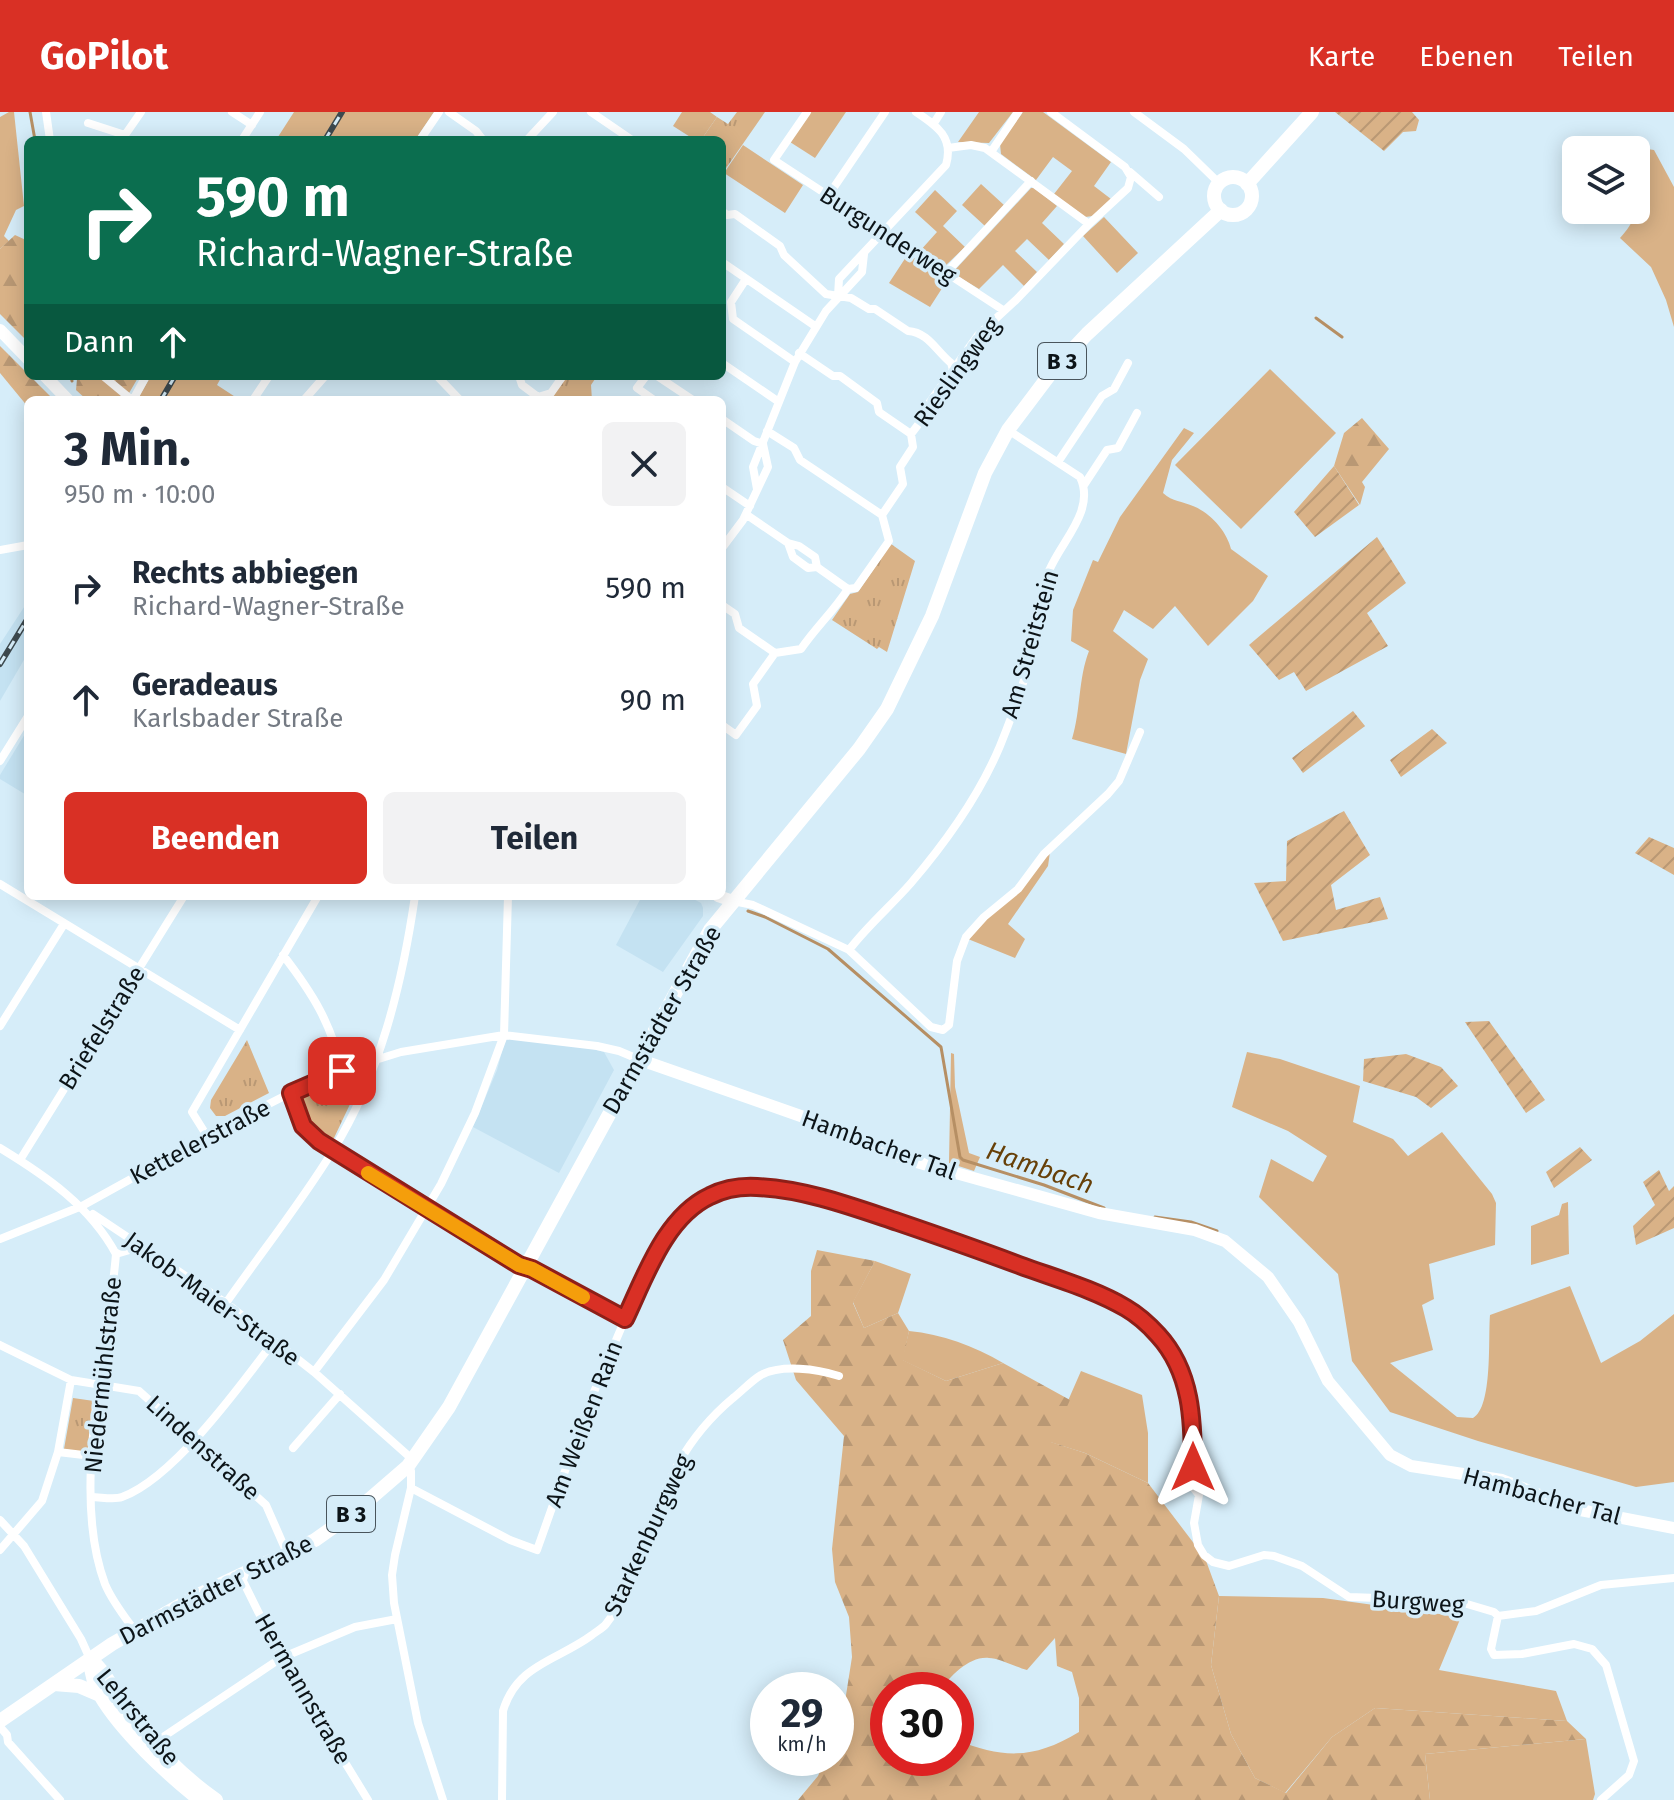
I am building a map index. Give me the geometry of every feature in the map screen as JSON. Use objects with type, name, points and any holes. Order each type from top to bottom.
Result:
[{"type":"main road","name":"Darmstädter Straße","points":[[0,1724],[90,1659],[135,1631],[198,1595],[315,1540],[356,1511],[410,1462],[449,1407],[695,954],[733,901],[859,749],[887,709],[932,616],[985,473],[1008,430],[1054,369],[1087,334],[1221,210],[1235,215],[1248,207],[1252,198],[1247,184],[1312,112]]},
{"type":"main road","points":[[1221,210],[1215,196],[1219,183],[1234,177],[1247,184]]},
{"type":"main road","name":"Lehrstraße","points":[[90,1659],[92,1677],[100,1695],[145,1749],[200,1800]]},
{"type":"main road","name":"Lehrstraße","points":[[90,1659],[103,1670],[128,1712],[154,1743],[190,1780],[216,1800]]},
{"type":"main road","points":[[54,1684],[86,1688],[100,1695]]},
{"type":"street","points":[[46,112],[49,136]]},
{"type":"street","points":[[88,123],[125,135],[141,112]]},
{"type":"street","points":[[232,112],[252,125]]},
{"type":"street","points":[[245,136],[260,112]]},
{"type":"street","points":[[423,136],[439,112]]},
{"type":"street","points":[[449,112],[480,136]]},
{"type":"street","points":[[531,136],[553,112]]},
{"type":"street","points":[[591,112],[626,136]]},
{"type":"street","name":"Burgunderweg","points":[[807,112],[774,160],[1003,310]]},
{"type":"street","points":[[828,196],[885,112]]},
{"type":"street","points":[[757,489],[753,467],[797,357],[815,326],[862,272],[864,254],[942,171],[948,157],[946,137],[934,123],[916,112]]},
{"type":"street","points":[[934,123],[941,112]]},
{"type":"street","points":[[991,152],[1018,112]]},
{"type":"street","points":[[1051,112],[1159,197]]},
{"type":"street","points":[[1134,112],[1184,149],[1219,183]]},
{"type":"street","points":[[948,148],[978,146],[991,152],[1089,224]]},
{"type":"street","name":"Rieslingweg","points":[[882,515],[903,484],[900,467],[913,447],[911,434],[930,409],[929,403],[978,335],[1128,188],[1130,172]]},
{"type":"street","points":[[946,273],[1031,181]]},
{"type":"street","points":[[726,214],[735,214],[780,246],[784,255],[826,294],[851,298],[869,309],[875,309],[938,347],[940,355],[951,363],[953,370]]},
{"type":"street","points":[[726,265],[815,326]]},
{"type":"street","points":[[746,279],[731,302],[733,319],[797,357],[833,376],[840,376],[877,403],[879,412],[911,434]]},
{"type":"street","points":[[726,299],[731,302]]},
{"type":"street","points":[[0,330],[24,355]]},
{"type":"street","points":[[1058,462],[1102,396],[1114,389],[1128,363]]},
{"type":"street","points":[[726,366],[779,402]]},
{"type":"street","points":[[49,380],[64,396]]},
{"type":"street","points":[[108,380],[127,396]]},
{"type":"street","points":[[308,396],[322,380]]},
{"type":"street","points":[[440,380],[452,396]]},
{"type":"street","points":[[520,380],[522,385],[537,396]]},
{"type":"street","points":[[541,396],[551,393],[560,380]]},
{"type":"street","points":[[643,380],[637,388],[648,396]]},
{"type":"street","points":[[661,380],[678,396]]},
{"type":"street","name":"Am Streitstein","points":[[849,950],[910,884],[975,795],[999,748],[1019,696],[1033,647],[1047,577],[1085,502],[1084,485],[1107,450],[1118,448],[1137,413]]},
{"type":"street","points":[[726,422],[763,444]]},
{"type":"street","points":[[1008,430],[1080,477],[1084,485]]},
{"type":"street","points":[[726,491],[788,543],[799,546],[815,557],[817,567],[848,589],[856,588],[889,541],[882,515],[800,460],[794,448],[767,431]]},
{"type":"street","points":[[726,542],[748,510],[768,467],[763,444]]},
{"type":"street","points":[[0,550],[24,546]]},
{"type":"street","points":[[726,608],[735,614],[739,628],[775,653],[801,649],[822,618],[830,615],[848,589]]},
{"type":"street","points":[[726,728],[736,735],[757,706],[753,684],[775,653]]},
{"type":"street","points":[[0,761],[24,722]]},
{"type":"street","points":[[726,899],[753,905],[849,950],[931,1027],[943,1030],[949,1025],[957,961],[966,937],[984,917],[1012,895],[1044,854],[1108,794],[1119,781],[1140,732]]},
{"type":"street","points":[[0,884],[24,899]]},
{"type":"street","points":[[26,900],[240,1030]]},
{"type":"street","name":"Briefelstraße","points":[[20,1160],[182,900]]},
{"type":"street","points":[[207,1136],[192,1112],[316,900]]},
{"type":"street","points":[[226,1303],[333,1152],[378,1058],[408,943],[414,900]]},
{"type":"street","points":[[314,1372],[384,1280],[427,1208],[469,1125],[504,1035],[509,900]]},
{"type":"street","points":[[0,1026],[64,924]]},
{"type":"street","points":[[283,955],[321,1009],[335,1040],[342,1071]]},
{"type":"street","name":"Kettelerstraße","points":[[0,1239],[82,1206],[291,1093],[378,1058],[504,1035],[597,1046],[638,1059]]},
{"type":"street","name":"Hambacher Tal","points":[[638,1059],[832,1127],[902,1158],[1099,1213],[1195,1230],[1225,1241],[1268,1277],[1299,1322],[1328,1381],[1390,1455],[1411,1466],[1502,1480],[1575,1509],[1674,1528]]},
{"type":"street","points":[[291,1093],[303,1126],[333,1152],[526,1267],[625,1319]]},
{"type":"street","name":"Niedermühlstraße","points":[[0,1148],[82,1206],[105,1233],[116,1254],[92,1456],[91,1497],[105,1583],[135,1631]]},
{"type":"street","name":"Am Weißen Rain","points":[[411,1488],[510,1540],[537,1550],[588,1406],[625,1319],[662,1244],[680,1219],[705,1198],[730,1189],[756,1187],[812,1196],[873,1213],[1128,1309],[1161,1338],[1185,1382],[1193,1419],[1192,1486],[1199,1495],[1194,1523]]},
{"type":"street","name":"Jakob-Maier-Straße","points":[[82,1206],[226,1303],[340,1394],[410,1462]]},
{"type":"street","name":"Niedermühlstraße","points":[[116,1254],[140,1247]]},
{"type":"street","points":[[91,1497],[121,1498],[172,1463],[235,1393],[274,1341]]},
{"type":"street","name":"Lindenstraße","points":[[0,1345],[71,1380],[139,1391],[266,1505],[287,1553]]},
{"type":"street","name":"Starkenburgweg","points":[[502,1800],[503,1711],[508,1697],[525,1674],[570,1650],[606,1625],[626,1589],[679,1460],[709,1418],[762,1374],[805,1370],[839,1376]]},
{"type":"street","points":[[0,1550],[42,1501],[58,1452],[71,1380]]},
{"type":"street","points":[[293,1448],[340,1394]]},
{"type":"street","points":[[58,1452],[92,1456]]},
{"type":"street","points":[[410,1462],[411,1488],[392,1575],[397,1619],[418,1723],[443,1800]]},
{"type":"street","points":[[0,1520],[15,1534],[83,1642],[90,1659]]},
{"type":"street","name":"Burgweg","points":[[1194,1523],[1198,1545],[1213,1562],[1229,1566],[1264,1555],[1274,1556],[1302,1566],[1349,1597],[1436,1600],[1467,1604],[1498,1616],[1536,1611],[1601,1585],[1674,1578]]},
{"type":"street","name":"Hermannstraße","points":[[240,1575],[281,1658],[368,1800]]},
{"type":"street","points":[[1498,1616],[1491,1649],[1494,1655],[1522,1654],[1574,1644],[1592,1649],[1606,1665],[1634,1761],[1629,1775],[1601,1800]]},
{"type":"street","points":[[154,1743],[281,1658],[355,1627],[397,1619]]},
{"type":"street","points":[[0,1724],[8,1742],[60,1800]]},
{"type":"shaded area","points":[[24,607],[24,660],[0,701],[0,644]]},
{"type":"shaded area","points":[[24,736],[24,794],[0,779]]},
{"type":"shaded area","points":[[640,900],[695,900],[701,903],[703,916],[663,972],[616,945]]},
{"type":"shaded area","points":[[506,1037],[578,1045],[604,1052],[614,1070],[559,1173],[473,1127],[497,1070]]},
{"type":"green space","points":[[14,112],[24,206],[16,210],[4,236],[9,241],[0,249],[0,117]]},
{"type":"green space","points":[[294,112],[434,112],[418,136],[279,136]]},
{"type":"green space","points":[[682,112],[710,112],[717,117],[704,136],[689,136],[673,126]]},
{"type":"green space","points":[[737,112],[765,112],[726,168],[726,136],[704,136],[717,117],[728,124]]},
{"type":"green space","points":[[810,112],[846,112],[815,158],[790,142]]},
{"type":"green space","points":[[979,112],[1013,112],[989,143],[958,142]]},
{"type":"green space","points":[[1023,112],[1043,112],[1111,162],[1094,186],[1111,199],[1093,216],[1085,217],[1054,194],[1072,171],[1053,157],[1036,180],[1001,154],[1000,144]]},
{"type":"green space","points":[[1335,112],[1412,112],[1419,120],[1416,131],[1403,132],[1384,151]]},
{"type":"green space","points":[[743,145],[803,185],[785,213],[726,174]]},
{"type":"green space","points":[[1650,149],[1654,150],[1674,187],[1674,327],[1651,267],[1620,238],[1630,224],[1650,224]]},
{"type":"green space","points":[[981,184],[1004,205],[985,226],[962,205]]},
{"type":"green space","points":[[1031,188],[1057,206],[1042,223],[1064,244],[1049,260],[1027,239],[1015,251],[1037,272],[1024,286],[1003,265],[979,289],[954,274],[954,271]]},
{"type":"green space","points":[[935,190],[957,211],[943,226],[965,247],[944,267],[919,252],[937,232],[915,212]]},
{"type":"green space","points":[[1104,217],[1138,253],[1117,273],[1083,236]]},
{"type":"green space","points":[[15,235],[24,239],[24,338],[0,314],[0,249]]},
{"type":"green space","points":[[908,254],[948,279],[930,307],[889,283]]},
{"type":"green space","points":[[0,346],[24,370],[24,380],[34,380],[50,396],[24,396],[24,402],[0,373]]},
{"type":"green space","points":[[1270,369],[1336,433],[1241,529],[1175,465]]},
{"type":"green space","points":[[77,380],[137,380],[127,396],[83,396],[76,390]]},
{"type":"green space","points":[[149,380],[220,380],[217,385],[234,396],[139,396]]},
{"type":"green space","points":[[564,380],[594,380],[591,385],[592,396],[553,396]]},
{"type":"green space","points":[[1362,418],[1389,449],[1362,482],[1365,487],[1360,505],[1334,466],[1344,433]]},
{"type":"green space","points":[[1184,428],[1194,433],[1172,460],[1163,493],[1206,513],[1222,530],[1231,549],[1268,576],[1253,601],[1208,646],[1175,606],[1153,629],[1124,610],[1113,631],[1148,659],[1140,680],[1126,754],[1072,739],[1089,651],[1071,641],[1073,610],[1093,560],[1098,562],[1120,517]]},
{"type":"green space","points":[[1334,466],[1359,505],[1315,537],[1294,512]]},
{"type":"green space","points":[[1377,537],[1406,583],[1367,613],[1388,646],[1306,691],[1294,672],[1279,680],[1249,645]]},
{"type":"green space","points":[[891,544],[915,561],[887,652],[879,647],[877,649],[832,620],[850,594],[858,592]]},
{"type":"green space","points":[[1353,711],[1365,726],[1303,773],[1292,758]]},
{"type":"green space","points":[[1432,729],[1447,743],[1401,777],[1390,760]]},
{"type":"green space","points":[[1344,811],[1370,855],[1331,885],[1336,910],[1380,897],[1388,919],[1283,941],[1254,883],[1286,881],[1287,841]]},
{"type":"green space","points":[[1649,837],[1674,848],[1674,875],[1635,853]]},
{"type":"green space","points":[[1050,852],[1048,866],[1008,924],[1025,939],[1015,958],[968,939]]},
{"type":"green space","points":[[1489,1021],[1545,1100],[1526,1113],[1465,1022]]},
{"type":"green space","points":[[247,1040],[269,1093],[225,1116],[216,1116],[210,1108],[211,1100]]},
{"type":"green space","points":[[1247,1052],[1280,1059],[1360,1086],[1353,1122],[1393,1139],[1408,1156],[1442,1132],[1492,1194],[1496,1203],[1495,1245],[1429,1264],[1434,1299],[1422,1305],[1433,1350],[1390,1363],[1457,1417],[1473,1418],[1484,1400],[1490,1315],[1570,1286],[1601,1363],[1640,1341],[1674,1314],[1674,1482],[1636,1487],[1390,1412],[1352,1361],[1338,1274],[1259,1197],[1271,1159],[1313,1182],[1327,1156],[1288,1131],[1232,1107]]},
{"type":"green space","points":[[951,1053],[954,1054],[955,1087],[969,1153],[980,1157],[974,1171],[949,1163]]},
{"type":"green space","points":[[1406,1054],[1441,1067],[1458,1086],[1431,1108],[1416,1097],[1363,1081],[1364,1059]]},
{"type":"green space","points":[[353,1075],[359,1077],[360,1083],[334,1138],[325,1140],[307,1119],[301,1099]]},
{"type":"green space","points":[[1580,1147],[1592,1160],[1554,1188],[1546,1172]]},
{"type":"green space","points":[[1659,1170],[1669,1191],[1674,1186],[1674,1228],[1636,1245],[1633,1226],[1655,1205],[1643,1182]]},
{"type":"green space","points":[[1568,1202],[1569,1254],[1531,1265],[1531,1226],[1559,1215],[1562,1204]]},
{"type":"green space","points":[[817,1250],[875,1261],[853,1303],[864,1328],[898,1313],[909,1331],[903,1360],[946,1381],[1003,1363],[1070,1400],[1051,1442],[1085,1453],[1148,1483],[1205,1558],[1219,1596],[1211,1665],[1231,1734],[1255,1778],[1286,1793],[1332,1737],[1375,1708],[1567,1721],[1586,1739],[1425,1754],[1430,1800],[798,1800],[818,1776],[854,1776],[854,1672],[850,1672],[852,1657],[849,1617],[835,1582],[832,1549],[844,1436],[796,1380],[783,1340],[811,1316],[811,1271]],"holes":[[[1055,1638],[1057,1666],[1072,1672],[1079,1698],[1079,1732],[1063,1741],[1019,1753],[990,1751],[974,1746],[974,1776],[870,1776],[870,1672],[957,1672],[982,1658],[997,1659],[1027,1670]]]},
{"type":"green space","points":[[875,1261],[911,1274],[898,1313],[864,1328],[853,1302]]},
{"type":"green space","points":[[909,1331],[958,1342],[1003,1363],[946,1381],[902,1360]]},
{"type":"green space","points":[[1081,1371],[1142,1395],[1148,1433],[1148,1483],[1085,1453],[1050,1442]]},
{"type":"green space","points":[[73,1398],[94,1401],[89,1453],[64,1449]]},
{"type":"green space","points":[[1219,1596],[1323,1598],[1461,1617],[1439,1670],[1556,1691],[1567,1721],[1375,1708],[1332,1737],[1285,1793],[1255,1778],[1231,1734],[1211,1665]]},
{"type":"green space","points":[[1586,1739],[1595,1794],[1593,1800],[1430,1800],[1425,1754]]},
{"type":"waterway","name":"Hambach","points":[[30,112],[34,136]]},
{"type":"waterway","points":[[1316,318],[1342,337]]},
{"type":"waterway","name":"Hambach","points":[[748,911],[828,949],[941,1047],[963,1160],[1044,1185],[1104,1208]]},
{"type":"waterway","name":"Hambach","points":[[1155,1217],[1191,1222],[1217,1231]]},
{"type":"railway","points":[[327,136],[342,112]]},
{"type":"railway","points":[[163,396],[173,380]]},
{"type":"railway","points":[[0,664],[24,625]]},
{"type":"slow traffic","points":[[368,1173],[519,1265],[583,1297]]},
{"type":"route","points":[[342,1071],[324,1076],[291,1093],[303,1126],[319,1141],[519,1265],[625,1319],[662,1244],[680,1219],[705,1198],[744,1187],[812,1196],[873,1213],[1112,1301],[1145,1322],[1172,1355],[1190,1400],[1193,1467]]}]
